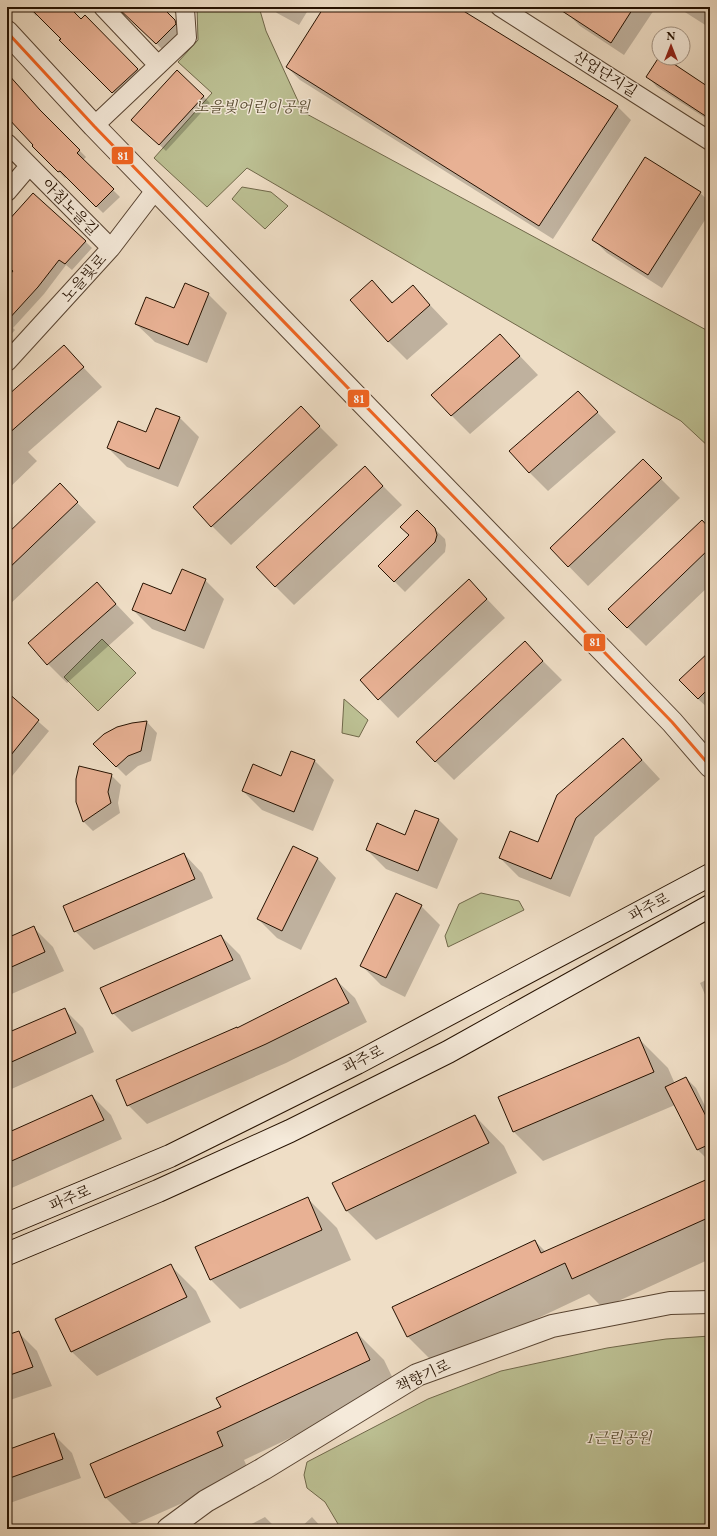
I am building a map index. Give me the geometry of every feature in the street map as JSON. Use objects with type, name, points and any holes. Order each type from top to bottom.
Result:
[{"type":"street","points":[[103,7],[158,65]]},
{"type":"street","points":[[94,126],[187,38],[186,9],[183,7]]},
{"type":"street","name":"산업단지길","points":[[500,7],[710,141]]},
{"type":"street","points":[[7,32],[94,126],[672,722],[710,766]]},
{"type":"street","name":"아침노을길","points":[[7,143],[111,248]]},
{"type":"street","name":"아침노을길","points":[[7,192],[29,166]]},
{"type":"street","name":"노을빛로","points":[[7,362],[111,248],[156,190]]},
{"type":"street","name":"파주로","points":[[7,1224],[170,1156],[356,1063],[710,875]]},
{"type":"street","name":"파주로","points":[[7,1254],[158,1191],[290,1131],[394,1080],[448,1052],[710,906]]},
{"type":"street","name":"책향기로","points":[[168,1529],[206,1501],[269,1465],[417,1375],[552,1326],[670,1303],[710,1302]]},
{"type":"green space","name":"노을빛어린이공원","points":[[197,7],[259,7],[266,31],[303,112],[710,332],[710,448],[681,421],[247,168],[207,207],[154,158],[212,93],[178,62],[198,40]]},
{"type":"green space","points":[[242,187],[271,192],[288,206],[265,229],[232,199]]},
{"type":"green space","points":[[102,639],[136,673],[98,711],[64,677]]},
{"type":"green space","points":[[344,699],[368,720],[359,737],[342,733]]},
{"type":"green space","points":[[481,893],[519,901],[524,910],[448,947],[445,936],[459,904]]},
{"type":"green space","name":"1근린공원","points":[[710,1336],[710,1529],[341,1529],[325,1502],[307,1488],[304,1475],[307,1462],[428,1399],[501,1371],[607,1348],[666,1339]]},
{"type":"building","points":[[29,7],[69,7],[81,19],[85,15],[138,69],[112,93],[59,40],[61,39]]},
{"type":"building","points":[[117,7],[162,7],[175,20],[176,24],[156,44]]},
{"type":"building","points":[[324,7],[457,7],[618,106],[539,226],[286,67]]},
{"type":"building","points":[[556,7],[634,7],[611,43]]},
{"type":"building","points":[[653,66],[677,66],[710,88],[710,119],[646,77]]},
{"type":"building","points":[[177,70],[204,96],[159,145],[131,120]]},
{"type":"building","points":[[7,73],[40,110],[80,150],[77,153],[114,189],[96,207],[60,171],[58,172],[32,146],[33,145],[7,117]]},
{"type":"building","points":[[645,157],[701,192],[648,275],[592,240]]},
{"type":"building","points":[[33,193],[86,241],[65,264],[59,260],[38,287],[7,321],[7,278],[13,271],[7,266],[7,222]]},
{"type":"building","points":[[372,280],[392,303],[413,285],[430,305],[388,342],[350,300]]},
{"type":"building","points":[[185,283],[209,293],[188,345],[135,324],[146,297],[174,308]]},
{"type":"building","points":[[500,334],[520,356],[451,416],[431,395]]},
{"type":"building","points":[[64,345],[84,367],[7,435],[7,396]]},
{"type":"building","points":[[578,391],[598,412],[529,473],[509,451]]},
{"type":"building","points":[[301,406],[320,426],[211,527],[193,507]]},
{"type":"building","points":[[156,408],[180,417],[159,469],[107,448],[118,421],[146,432]]},
{"type":"building","points":[[643,459],[662,478],[568,567],[550,548]]},
{"type":"building","points":[[365,466],[383,486],[275,587],[256,567]]},
{"type":"building","points":[[60,483],[78,502],[7,570],[7,534]]},
{"type":"building","points":[[417,510],[435,528],[437,535],[435,542],[394,582],[378,566],[409,535],[400,527]]},
{"type":"building","points":[[702,520],[710,529],[710,548],[627,628],[608,609]]},
{"type":"building","points":[[182,569],[206,579],[185,631],[132,610],[143,583],[171,594]]},
{"type":"building","points":[[469,579],[487,599],[378,700],[360,680]]},
{"type":"building","points":[[97,582],[116,604],[47,665],[28,643]]},
{"type":"building","points":[[525,641],[543,661],[435,762],[416,742]]},
{"type":"building","points":[[710,651],[710,687],[698,699],[679,680]]},
{"type":"building","points":[[7,692],[39,720],[7,760]]},
{"type":"building","points":[[147,721],[141,751],[128,756],[116,767],[93,744],[104,734],[117,727]]},
{"type":"building","points":[[623,738],[642,760],[576,818],[551,879],[499,858],[510,831],[538,842],[557,795]]},
{"type":"building","points":[[291,751],[315,760],[294,812],[242,791],[253,764],[281,776]]},
{"type":"building","points":[[79,766],[112,774],[108,792],[111,803],[83,822],[76,802],[76,779]]},
{"type":"building","points":[[415,810],[439,819],[418,871],[366,850],[377,823],[405,835]]},
{"type":"building","points":[[293,846],[318,858],[282,931],[257,919]]},
{"type":"building","points":[[184,853],[195,879],[74,932],[63,906]]},
{"type":"building","points":[[396,893],[422,905],[386,978],[360,966]]},
{"type":"building","points":[[34,926],[45,952],[7,969],[7,938]]},
{"type":"building","points":[[221,935],[233,960],[112,1014],[100,988]]},
{"type":"building","points":[[336,978],[349,1003],[266,1044],[127,1106],[116,1080],[237,1028]]},
{"type":"building","points":[[65,1008],[76,1033],[7,1064],[7,1033]]},
{"type":"building","points":[[639,1037],[654,1072],[513,1132],[498,1097]]},
{"type":"building","points":[[686,1077],[710,1124],[710,1144],[697,1150],[665,1087]]},
{"type":"building","points":[[92,1095],[104,1120],[7,1163],[7,1133]]},
{"type":"building","points":[[475,1115],[489,1143],[346,1211],[332,1183]]},
{"type":"building","points":[[710,1178],[710,1217],[572,1279],[565,1263],[407,1337],[392,1307],[535,1240],[541,1253]]},
{"type":"building","points":[[308,1197],[322,1230],[210,1280],[195,1247]]},
{"type":"building","points":[[171,1264],[187,1297],[71,1352],[55,1319]]},
{"type":"building","points":[[19,1331],[33,1367],[7,1376],[7,1335]]},
{"type":"building","points":[[357,1332],[370,1360],[217,1432],[223,1446],[105,1498],[90,1464],[221,1407],[216,1398]]},
{"type":"building","points":[[54,1433],[63,1459],[7,1479],[7,1450]]},
{"type":"transit line","name":"81","points":[[7,32],[94,126],[672,722],[710,766]]}]
